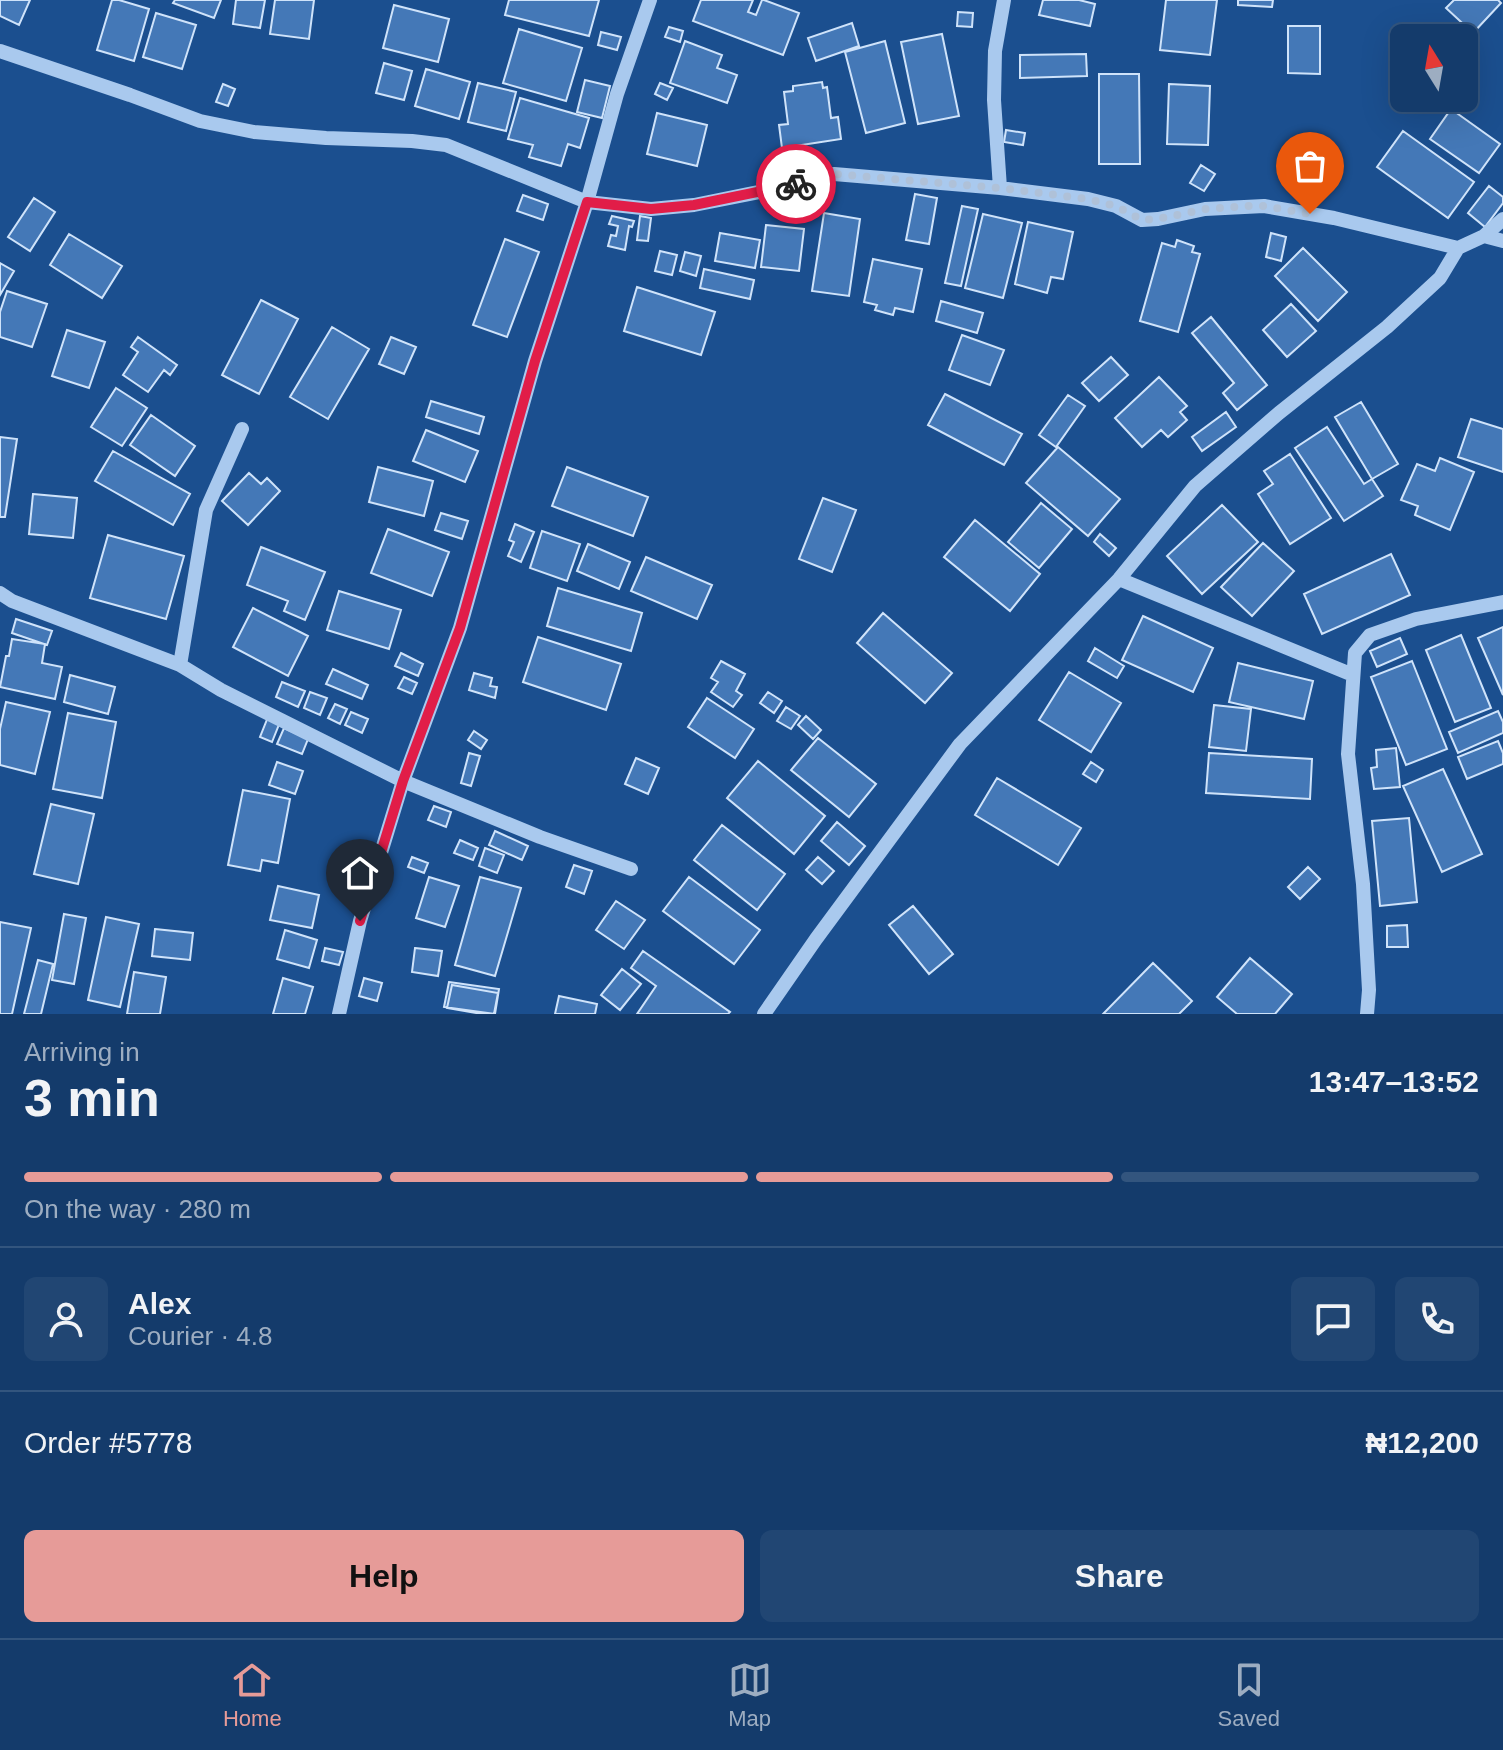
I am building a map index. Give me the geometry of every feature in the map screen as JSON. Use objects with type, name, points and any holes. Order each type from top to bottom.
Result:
[{"type":"street","points":[[339,1014],[360,921],[403,781],[460,628],[535,361],[587,202],[617,94],[650,0]]},
{"type":"street","points":[[1000,188],[994,88],[995,51],[1004,0]]},
{"type":"street","points":[[0,51],[200,121],[269,133],[446,145],[587,202],[651,209],[694,205],[834,174],[1088,199],[1116,206],[1142,220],[1205,209],[1264,206],[1334,218],[1458,248]]},
{"type":"street","points":[[764,1014],[960,744],[1119,579],[1195,486],[1279,413],[1387,327],[1440,278],[1458,248],[1484,236],[1503,219]]},
{"type":"street","points":[[1484,236],[1503,241]]},
{"type":"street","points":[[180,665],[206,510],[242,429]]},
{"type":"street","points":[[1119,579],[1353,675]]},
{"type":"street","points":[[0,593],[12,601],[180,665],[221,690],[403,781],[540,837],[631,869]]},
{"type":"street","points":[[1367,1014],[1369,990],[1363,884],[1348,754],[1355,653],[1370,635],[1416,619],[1503,602]]},
{"type":"building","points":[[0,0],[30,0],[19,25],[0,16]]},
{"type":"building","points":[[112,0],[149,9],[134,61],[97,50]]},
{"type":"building","points":[[175,0],[221,0],[214,18],[173,3]]},
{"type":"building","points":[[236,0],[265,0],[260,28],[233,24]]},
{"type":"building","points":[[275,0],[314,0],[309,39],[270,34]]},
{"type":"building","points":[[509,0],[599,0],[589,36],[505,15]]},
{"type":"building","points":[[701,0],[753,0],[748,12],[756,15],[764,0],[799,13],[783,55],[693,21]]},
{"type":"building","points":[[1043,0],[1079,0],[1095,4],[1090,26],[1039,15]]},
{"type":"building","points":[[1166,0],[1217,0],[1210,55],[1160,50]]},
{"type":"building","points":[[1238,0],[1273,0],[1272,7],[1238,5]]},
{"type":"building","points":[[1454,0],[1498,0],[1501,3],[1478,28],[1478,24],[1463,24],[1446,8]]},
{"type":"building","points":[[394,5],[449,19],[438,62],[383,48]]},
{"type":"building","points":[[958,12],[973,13],[972,27],[957,26]]},
{"type":"building","points":[[156,13],[196,25],[182,69],[143,57]]},
{"type":"building","points":[[852,23],[859,46],[816,61],[808,38]]},
{"type":"building","points":[[1288,26],[1320,26],[1320,74],[1288,73]]},
{"type":"building","points":[[669,27],[683,31],[680,42],[665,37]]},
{"type":"building","points":[[519,29],[582,48],[566,101],[503,83]]},
{"type":"building","points":[[601,32],[621,37],[617,50],[598,45]]},
{"type":"building","points":[[942,34],[959,116],[918,124],[901,42]]},
{"type":"building","points":[[685,41],[722,55],[717,68],[737,75],[727,103],[670,83]]},
{"type":"building","points":[[885,41],[905,123],[866,133],[845,52]]},
{"type":"building","points":[[1086,54],[1087,76],[1020,78],[1020,55]]},
{"type":"building","points":[[384,63],[412,71],[404,100],[376,93]]},
{"type":"building","points":[[426,69],[470,82],[459,119],[415,106]]},
{"type":"building","points":[[1099,74],[1139,74],[1140,164],[1099,164]]},
{"type":"building","points":[[585,80],[610,86],[602,118],[577,112]]},
{"type":"building","points":[[822,82],[823,88],[827,87],[831,118],[838,117],[841,139],[782,148],[779,125],[788,124],[784,92],[793,91],[793,86]]},
{"type":"building","points":[[478,83],[516,92],[506,131],[468,122]]},
{"type":"building","points":[[660,83],[673,88],[667,100],[655,94]]},
{"type":"building","points":[[223,84],[235,89],[228,106],[216,102]]},
{"type":"building","points":[[1169,84],[1210,86],[1208,145],[1167,144]]},
{"type":"building","points":[[520,98],[589,118],[580,148],[568,144],[561,166],[529,157],[533,145],[508,139]]},
{"type":"building","points":[[1449,112],[1455,112],[1500,144],[1479,173],[1430,139]]},
{"type":"building","points":[[657,113],[707,125],[697,166],[647,154]]},
{"type":"building","points":[[1006,130],[1025,133],[1023,145],[1004,142]]},
{"type":"building","points":[[1403,131],[1474,182],[1448,218],[1377,167]]},
{"type":"building","points":[[1201,165],[1215,174],[1204,191],[1190,183]]},
{"type":"building","points":[[1489,186],[1503,197],[1503,203],[1485,227],[1468,213]]},
{"type":"building","points":[[915,194],[937,198],[929,244],[906,240]]},
{"type":"building","points":[[523,195],[548,204],[543,220],[517,211]]},
{"type":"building","points":[[34,198],[55,212],[30,251],[8,237]]},
{"type":"building","points":[[962,206],[978,209],[961,286],[945,283]]},
{"type":"building","points":[[824,213],[860,219],[849,296],[812,291]]},
{"type":"building","points":[[983,214],[1022,223],[1003,298],[965,288]]},
{"type":"building","points":[[612,216],[634,221],[632,227],[629,226],[625,250],[608,246],[611,235],[616,236],[618,226],[609,224]]},
{"type":"building","points":[[640,216],[651,218],[648,241],[637,240]]},
{"type":"building","points":[[1028,222],[1073,232],[1063,279],[1051,277],[1047,293],[1015,284]]},
{"type":"building","points":[[766,225],[804,229],[799,271],[761,267]]},
{"type":"building","points":[[720,233],[760,240],[755,268],[715,261]]},
{"type":"building","points":[[1271,233],[1286,237],[1281,261],[1266,257]]},
{"type":"building","points":[[69,234],[122,266],[102,298],[50,265]]},
{"type":"building","points":[[505,239],[539,252],[507,337],[473,325]]},
{"type":"building","points":[[1177,240],[1194,246],[1192,252],[1200,254],[1178,332],[1140,321],[1162,243],[1175,247]]},
{"type":"building","points":[[1303,248],[1347,292],[1318,321],[1275,276]]},
{"type":"building","points":[[660,251],[677,255],[672,275],[655,271]]},
{"type":"building","points":[[685,252],[701,256],[696,276],[680,271]]},
{"type":"building","points":[[873,259],[922,269],[913,312],[895,308],[893,315],[875,310],[877,305],[864,302]]},
{"type":"building","points":[[0,263],[14,271],[0,295]]},
{"type":"building","points":[[704,269],[754,280],[750,299],[700,288]]},
{"type":"building","points":[[637,287],[715,312],[701,355],[624,331]]},
{"type":"building","points":[[7,291],[47,304],[32,347],[0,337],[0,312]]},
{"type":"building","points":[[261,300],[298,319],[259,394],[222,375]]},
{"type":"building","points":[[941,301],[983,313],[977,333],[936,321]]},
{"type":"building","points":[[1291,304],[1316,331],[1287,357],[1263,330]]},
{"type":"building","points":[[1211,317],[1267,385],[1237,410],[1223,393],[1234,383],[1192,333]]},
{"type":"building","points":[[332,327],[369,349],[328,419],[290,397]]},
{"type":"building","points":[[67,330],[105,342],[89,388],[52,376]]},
{"type":"building","points":[[962,335],[1004,350],[990,385],[949,370]]},
{"type":"building","points":[[138,337],[177,365],[170,375],[164,370],[148,392],[123,375],[138,352],[131,347]]},
{"type":"building","points":[[391,337],[416,347],[404,374],[379,364]]},
{"type":"building","points":[[1111,357],[1128,375],[1099,401],[1082,383]]},
{"type":"building","points":[[1159,377],[1187,406],[1180,412],[1187,420],[1168,437],[1161,430],[1142,447],[1115,418]]},
{"type":"building","points":[[116,388],[147,408],[122,446],[91,427]]},
{"type":"building","points":[[945,394],[1022,434],[1004,465],[928,425]]},
{"type":"building","points":[[1068,395],[1085,406],[1056,447],[1039,435]]},
{"type":"building","points":[[431,401],[484,417],[479,434],[426,417]]},
{"type":"building","points":[[1361,402],[1398,464],[1372,479],[1335,417]]},
{"type":"building","points":[[1226,412],[1236,427],[1202,451],[1192,437]]},
{"type":"building","points":[[151,415],[195,446],[175,476],[130,445]]},
{"type":"building","points":[[1471,419],[1503,429],[1503,472],[1458,457]]},
{"type":"building","points":[[1327,427],[1364,484],[1372,479],[1383,496],[1344,521],[1295,448]]},
{"type":"building","points":[[426,430],[478,451],[465,482],[413,461]]},
{"type":"building","points":[[0,437],[17,439],[5,517],[0,517]]},
{"type":"building","points":[[1058,447],[1120,499],[1088,536],[1026,483]]},
{"type":"building","points":[[113,451],[190,494],[173,525],[95,481]]},
{"type":"building","points":[[1290,454],[1331,518],[1290,544],[1258,494],[1273,484],[1264,471]]},
{"type":"building","points":[[1440,458],[1474,472],[1450,530],[1415,515],[1418,506],[1401,500],[1417,464],[1435,471]]},
{"type":"building","points":[[378,467],[433,481],[424,516],[369,502]]},
{"type":"building","points":[[567,467],[648,497],[633,536],[552,506]]},
{"type":"building","points":[[249,473],[261,484],[267,478],[280,491],[248,525],[222,501]]},
{"type":"building","points":[[33,494],[77,498],[73,538],[29,534]]},
{"type":"building","points":[[823,498],[856,510],[832,572],[799,559]]},
{"type":"building","points":[[1041,503],[1072,529],[1039,568],[1008,542]]},
{"type":"building","points":[[1222,505],[1258,542],[1202,594],[1167,556]]},
{"type":"building","points":[[441,513],[468,521],[462,539],[435,530]]},
{"type":"building","points":[[975,520],[1040,574],[1010,611],[944,557]]},
{"type":"building","points":[[515,524],[534,532],[521,562],[508,556],[514,542],[509,540]]},
{"type":"building","points":[[388,529],[449,552],[432,596],[371,573]]},
{"type":"building","points":[[542,531],[580,544],[567,581],[530,568]]},
{"type":"building","points":[[1100,534],[1116,548],[1109,556],[1094,542]]},
{"type":"building","points":[[108,535],[184,556],[166,619],[90,598]]},
{"type":"building","points":[[1263,543],[1294,571],[1252,616],[1221,587]]},
{"type":"building","points":[[588,544],[630,562],[619,589],[577,571]]},
{"type":"building","points":[[261,547],[325,572],[305,620],[284,611],[288,601],[247,585]]},
{"type":"building","points":[[1391,554],[1410,595],[1322,634],[1304,594]]},
{"type":"building","points":[[646,557],[712,585],[697,619],[631,591]]},
{"type":"building","points":[[558,588],[642,613],[631,651],[547,626]]},
{"type":"building","points":[[339,591],[401,610],[389,649],[327,630]]},
{"type":"building","points":[[253,608],[308,636],[288,676],[233,647]]},
{"type":"building","points":[[883,613],[952,673],[925,703],[857,643]]},
{"type":"building","points":[[1143,616],[1213,648],[1193,692],[1122,660]]},
{"type":"building","points":[[16,619],[52,631],[47,645],[12,633]]},
{"type":"building","points":[[1503,627],[1503,695],[1478,638]]},
{"type":"building","points":[[1461,635],[1491,708],[1455,722],[1426,650]]},
{"type":"building","points":[[538,637],[621,664],[606,710],[523,682]]},
{"type":"building","points":[[1400,638],[1407,654],[1377,667],[1370,651]]},
{"type":"building","points":[[12,639],[45,644],[42,663],[62,667],[55,699],[0,687]]},
{"type":"building","points":[[1095,648],[1124,666],[1117,678],[1088,661]]},
{"type":"building","points":[[401,653],[423,664],[418,676],[395,666]]},
{"type":"building","points":[[721,661],[745,674],[736,691],[742,695],[733,707],[711,692],[718,682],[711,678]]},
{"type":"building","points":[[1412,661],[1447,749],[1406,765],[1371,677]]},
{"type":"building","points":[[1238,663],[1313,681],[1304,719],[1229,702]]},
{"type":"building","points":[[333,669],[368,685],[362,699],[326,684]]},
{"type":"building","points":[[1069,672],[1121,703],[1091,752],[1039,720]]},
{"type":"building","points":[[474,673],[492,678],[490,686],[497,687],[495,698],[469,690]]},
{"type":"building","points":[[70,675],[115,687],[108,714],[64,702]]},
{"type":"building","points":[[404,677],[417,683],[412,694],[398,688]]},
{"type":"building","points":[[282,682],[305,691],[298,707],[276,697]]},
{"type":"building","points":[[310,692],[327,698],[320,715],[304,708]]},
{"type":"building","points":[[768,692],[782,701],[774,713],[760,703]]},
{"type":"building","points":[[707,698],[754,729],[735,758],[688,727]]},
{"type":"building","points":[[6,702],[50,712],[35,774],[0,765],[0,729]]},
{"type":"building","points":[[335,704],[347,709],[340,724],[328,718]]},
{"type":"building","points":[[1214,705],[1251,709],[1246,751],[1209,747]]},
{"type":"building","points":[[786,707],[800,716],[791,729],[777,721]]},
{"type":"building","points":[[1498,711],[1503,722],[1503,733],[1458,753],[1449,732]]},
{"type":"building","points":[[351,712],[368,719],[362,733],[345,725]]},
{"type":"building","points":[[68,713],[116,722],[102,798],[53,789]]},
{"type":"building","points":[[806,716],[821,730],[813,739],[798,725]]},
{"type":"building","points":[[268,717],[280,722],[272,742],[260,737]]},
{"type":"building","points":[[284,728],[308,739],[302,754],[277,744]]},
{"type":"building","points":[[474,731],[487,740],[481,749],[468,740]]},
{"type":"building","points":[[818,738],[876,784],[849,817],[791,770]]},
{"type":"building","points":[[1498,741],[1503,764],[1467,779],[1458,757]]},
{"type":"building","points":[[1396,748],[1400,787],[1374,789],[1371,768],[1377,767],[1376,750]]},
{"type":"building","points":[[469,753],[480,756],[471,786],[461,783]]},
{"type":"building","points":[[1209,753],[1312,759],[1310,799],[1206,793]]},
{"type":"building","points":[[636,758],[659,768],[648,794],[625,784]]},
{"type":"building","points":[[758,761],[825,816],[794,854],[727,798]]},
{"type":"building","points":[[277,762],[303,771],[295,794],[269,785]]},
{"type":"building","points":[[1091,762],[1103,770],[1096,782],[1083,774]]},
{"type":"building","points":[[1443,769],[1482,854],[1442,872],[1403,786]]},
{"type":"building","points":[[997,778],[1081,828],[1058,865],[975,815]]},
{"type":"building","points":[[243,790],[290,799],[278,863],[262,860],[260,871],[228,865]]},
{"type":"building","points":[[51,804],[94,814],[78,884],[34,874]]},
{"type":"building","points":[[434,806],[451,812],[446,827],[428,820]]},
{"type":"building","points":[[1409,818],[1417,902],[1380,906],[1372,821]]},
{"type":"building","points":[[837,822],[865,846],[849,865],[821,841]]},
{"type":"building","points":[[722,825],[785,874],[757,910],[694,860]]},
{"type":"building","points":[[495,831],[528,846],[522,860],[489,845]]},
{"type":"building","points":[[460,840],[478,848],[473,860],[454,853]]},
{"type":"building","points":[[485,848],[504,855],[497,873],[479,866]]},
{"type":"building","points":[[412,857],[428,863],[424,873],[408,867]]},
{"type":"building","points":[[818,857],[834,871],[822,884],[806,870]]},
{"type":"building","points":[[574,865],[592,871],[584,894],[566,887]]},
{"type":"building","points":[[1308,867],[1320,879],[1300,899],[1288,887]]},
{"type":"building","points":[[429,877],[459,886],[445,927],[416,918]]},
{"type":"building","points":[[480,877],[521,888],[495,976],[455,965]]},
{"type":"building","points":[[689,877],[760,930],[734,964],[663,911]]},
{"type":"building","points":[[278,886],[319,895],[312,928],[270,920]]},
{"type":"building","points":[[616,901],[645,920],[624,949],[596,930]]},
{"type":"building","points":[[913,906],[953,954],[929,974],[889,925]]},
{"type":"building","points":[[64,914],[86,918],[74,984],[52,980]]},
{"type":"building","points":[[106,917],[139,924],[120,1007],[88,1000]]},
{"type":"building","points":[[0,922],[31,928],[12,1014],[0,1014]]},
{"type":"building","points":[[1407,925],[1408,947],[1387,947],[1387,926]]},
{"type":"building","points":[[155,929],[193,933],[190,960],[152,956]]},
{"type":"building","points":[[285,930],[317,940],[309,968],[277,959]]},
{"type":"building","points":[[325,948],[343,952],[339,965],[322,961]]},
{"type":"building","points":[[415,948],[442,951],[438,976],[412,972]]},
{"type":"building","points":[[643,951],[730,1012],[637,1014],[656,986],[631,968]]},
{"type":"building","points":[[1250,958],[1292,994],[1275,1014],[1237,1014],[1217,997]]},
{"type":"building","points":[[38,960],[53,964],[41,1014],[24,1014]]},
{"type":"building","points":[[1153,963],[1192,1001],[1179,1014],[1103,1014]]},
{"type":"building","points":[[622,969],[641,984],[620,1010],[601,995]]},
{"type":"building","points":[[134,972],[166,977],[160,1014],[127,1014]]},
{"type":"building","points":[[283,978],[313,987],[305,1014],[273,1014]]},
{"type":"building","points":[[364,978],[382,983],[377,1001],[359,996]]},
{"type":"building","points":[[449,982],[499,989],[495,1014],[444,1007]]},
{"type":"building","points":[[452,985],[498,993],[494,1014],[447,1008]]},
{"type":"building","points":[[559,996],[597,1004],[595,1014],[555,1014]]},
{"type":"way so far","points":[[796,184],[834,174],[1000,188],[1088,199],[1116,206],[1142,220],[1179,216],[1205,209],[1247,206],[1310,214]]},
{"type":"route","points":[[360,921],[403,781],[460,628],[535,361],[587,202],[651,209],[694,205],[796,184]]}]
